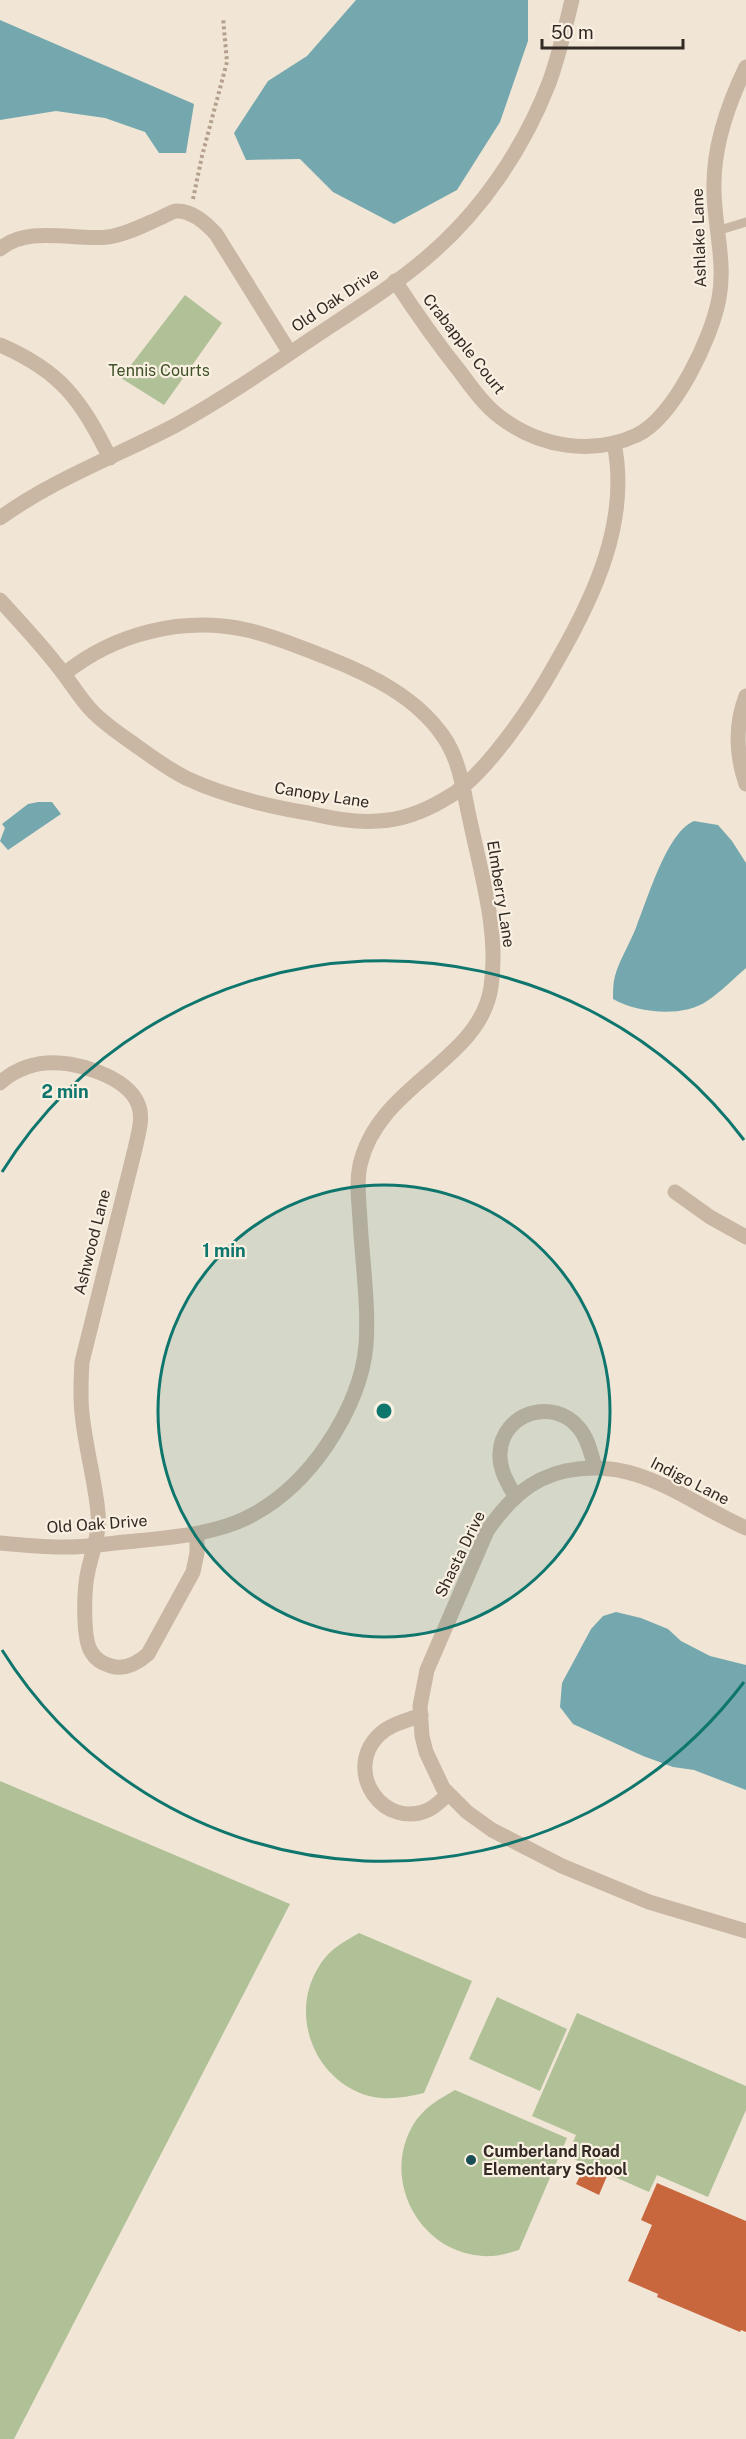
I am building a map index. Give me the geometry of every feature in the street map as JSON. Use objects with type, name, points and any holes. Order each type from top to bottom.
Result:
[{"type":"street","name":"Old Oak Drive","points":[[0,518],[29,497],[192,416],[290,353],[424,260],[449,237],[485,197],[517,148],[537,111],[549,81],[572,0]]},
{"type":"street","name":"Ashlake Lane","points":[[614,442],[638,434],[658,417],[681,390],[698,358],[719,298],[721,268],[714,188],[721,137],[746,67]]},
{"type":"street","points":[[0,249],[18,240],[38,236],[112,237],[176,211],[190,214],[206,222],[216,234],[290,353]]},
{"type":"street","name":"Crabapple Court","points":[[394,281],[472,389],[499,417],[532,436],[566,446],[593,447],[614,442]]},
{"type":"street","points":[[0,345],[26,356],[73,393],[90,417],[110,458]]},
{"type":"street","name":"Canopy Lane","points":[[0,600],[64,674],[93,712],[156,760],[184,777],[205,786],[274,807],[347,820],[379,822],[410,816],[446,799],[463,787],[494,754],[547,679],[582,618],[606,555],[615,523],[620,492],[619,467],[614,442]]},
{"type":"street","name":"Elmberry Lane","points":[[64,674],[83,658],[106,645],[167,628],[219,625],[249,630],[287,642],[372,677],[402,695],[422,712],[443,736],[454,755],[483,884],[492,942],[493,972],[490,994],[482,1015],[468,1037],[400,1097],[380,1121],[367,1143],[357,1183],[366,1344],[358,1385],[345,1418],[313,1465],[285,1492],[251,1516],[197,1534]]},
{"type":"street","points":[[746,696],[739,714],[738,737],[739,757],[746,784]]},
{"type":"street","name":"Ashwood Lane","points":[[0,1083],[24,1068],[46,1063],[66,1064],[110,1076],[123,1084],[139,1105],[141,1120],[135,1149],[82,1362],[80,1395],[82,1415],[98,1513],[99,1532],[95,1545]]},
{"type":"street","points":[[675,1192],[710,1217],[746,1237]]},
{"type":"street","points":[[515,1496],[503,1474],[500,1452],[507,1431],[523,1415],[535,1411],[548,1411],[568,1418],[579,1427],[586,1439],[595,1467]]},
{"type":"street","name":"Indigo Lane","points":[[515,1496],[532,1483],[547,1477],[595,1467],[621,1469],[650,1479],[746,1528]]},
{"type":"street","name":"Shasta Drive","points":[[515,1496],[487,1531],[427,1670],[421,1715],[426,1752],[431,1766],[448,1794],[467,1812],[492,1830],[562,1866],[649,1902],[746,1931]]},
{"type":"street","name":"Old Oak Drive","points":[[0,1543],[65,1548],[197,1534]]},
{"type":"street","points":[[95,1545],[87,1574],[88,1645],[99,1661],[116,1667],[128,1666],[140,1661],[148,1654],[193,1572],[197,1553],[197,1534]]},
{"type":"street","points":[[421,1715],[391,1726],[372,1744],[364,1769],[366,1784],[375,1798],[386,1807],[411,1814],[432,1808],[448,1794]]},
{"type":"lane","points":[[717,231],[746,222]]},
{"type":"path","points":[[190,214],[202,156],[227,62],[223,18]]},
{"type":"green space","name":"Tennis Courts","points":[[185,295],[222,323],[164,405],[121,378]]},
{"type":"green space","points":[[0,1781],[290,1904],[14,2439],[0,2439]]},
{"type":"green space","points":[[359,1933],[472,1981],[424,2093],[383,2098],[369,2096],[350,2088],[321,2062],[312,2044],[307,2026],[306,2006],[310,1987],[318,1968],[331,1952]]},
{"type":"green space","points":[[497,1997],[567,2029],[540,2091],[469,2059]]},
{"type":"green space","points":[[577,2013],[746,2086],[746,2110],[708,2197],[657,2175],[649,2192],[567,2156],[576,2135],[532,2116]]},
{"type":"green space","points":[[455,2090],[567,2138],[519,2250],[493,2256],[468,2254],[447,2245],[428,2232],[414,2214],[405,2193],[401,2170],[404,2147],[413,2125],[426,2109]]},
{"type":"water","points":[[356,0],[528,0],[528,41],[500,122],[457,190],[394,224],[333,192],[300,159],[246,160],[234,133],[268,81],[307,56]]},
{"type":"water","points":[[0,20],[194,104],[186,153],[159,153],[145,132],[105,118],[56,111],[0,120]]},
{"type":"water","points":[[52,802],[61,814],[8,850],[0,841],[5,828],[2,824],[28,804]]},
{"type":"water","points":[[694,821],[718,825],[746,863],[746,968],[712,997],[686,1010],[660,1012],[634,1008],[613,999],[617,969],[667,852],[675,838]]},
{"type":"water","points":[[616,1612],[641,1618],[668,1629],[681,1641],[710,1656],[746,1665],[746,1790],[694,1770],[673,1767],[643,1756],[573,1724],[560,1707],[562,1683],[591,1629],[603,1616]]},
{"type":"building","points":[[585,2166],[607,2176],[599,2195],[576,2184]]},
{"type":"building","name":"Cumberland Road Elementary School","points":[[657,2183],[746,2221],[746,2332],[741,2330],[740,2332],[657,2297],[658,2294],[628,2281],[652,2225],[641,2220]]},
{"type":"place","name":"Cumberland Road Elementary School","points":[[471,2160]]}]
